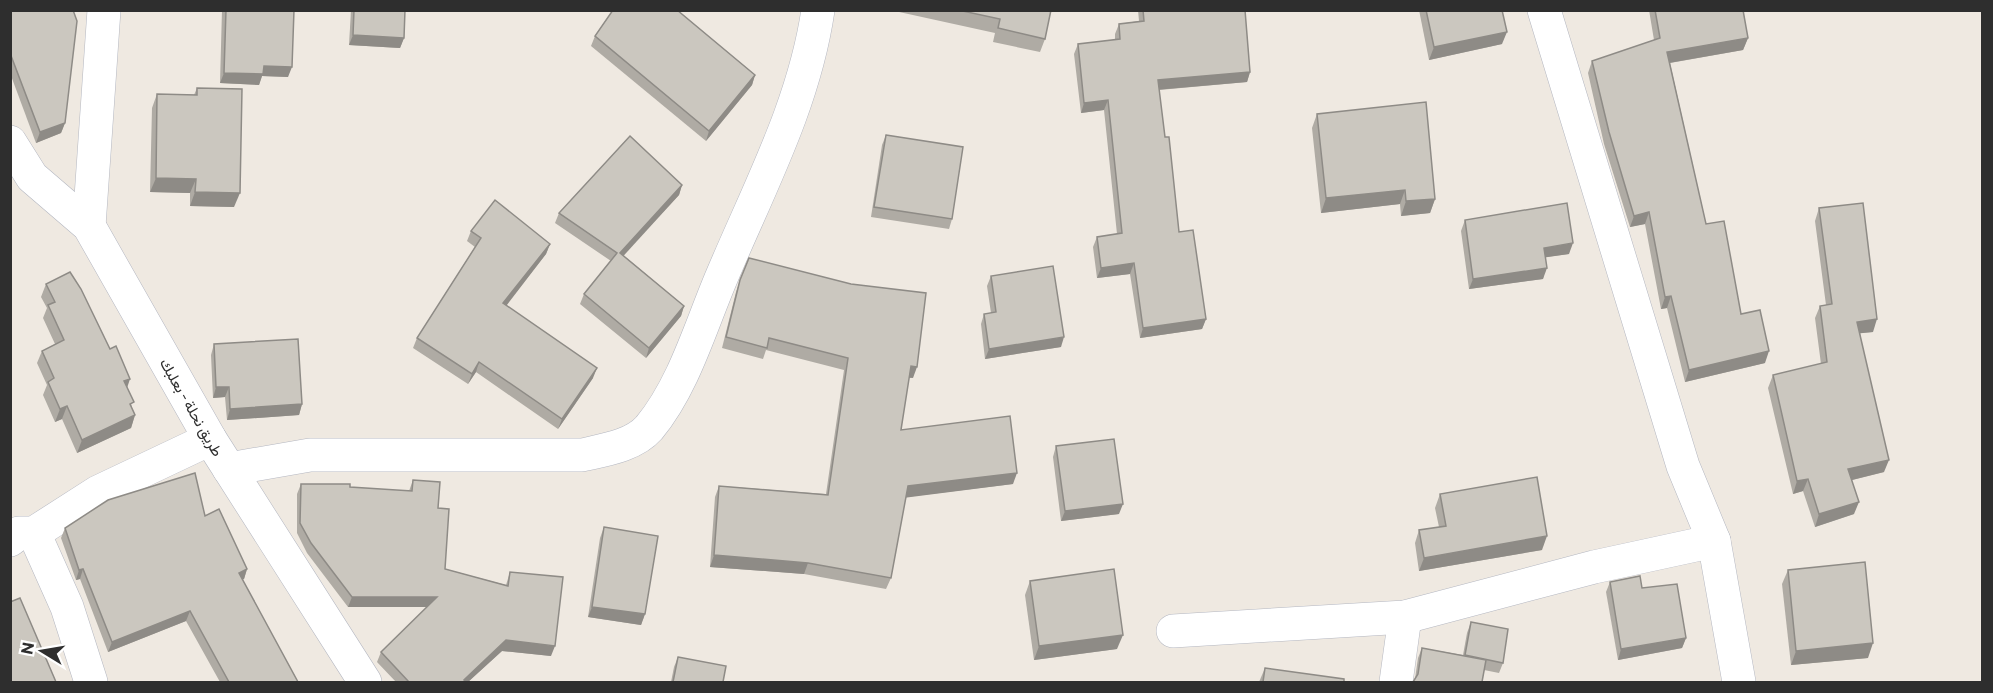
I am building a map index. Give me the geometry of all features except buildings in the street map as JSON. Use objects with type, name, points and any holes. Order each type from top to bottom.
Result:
[{"type":"street","points":[[89,226],[104,10]]},
{"type":"street","points":[[229,469],[310,454],[582,455],[617,447],[648,429],[681,373],[783,141],[813,46],[818,10]]},
{"type":"street","points":[[1544,10],[1683,466],[1714,541],[1738,682]]},
{"type":"street","name":"طريق نحلة - بعلبك","points":[[10,141],[32,177],[89,226],[210,439],[365,682]]},
{"type":"street","points":[[90,682],[67,607],[22,536],[98,492],[210,439]]},
{"type":"street","points":[[1173,631],[1405,617],[1594,567],[1714,541]]},
{"type":"street","points":[[1396,682],[1405,617]]}]
